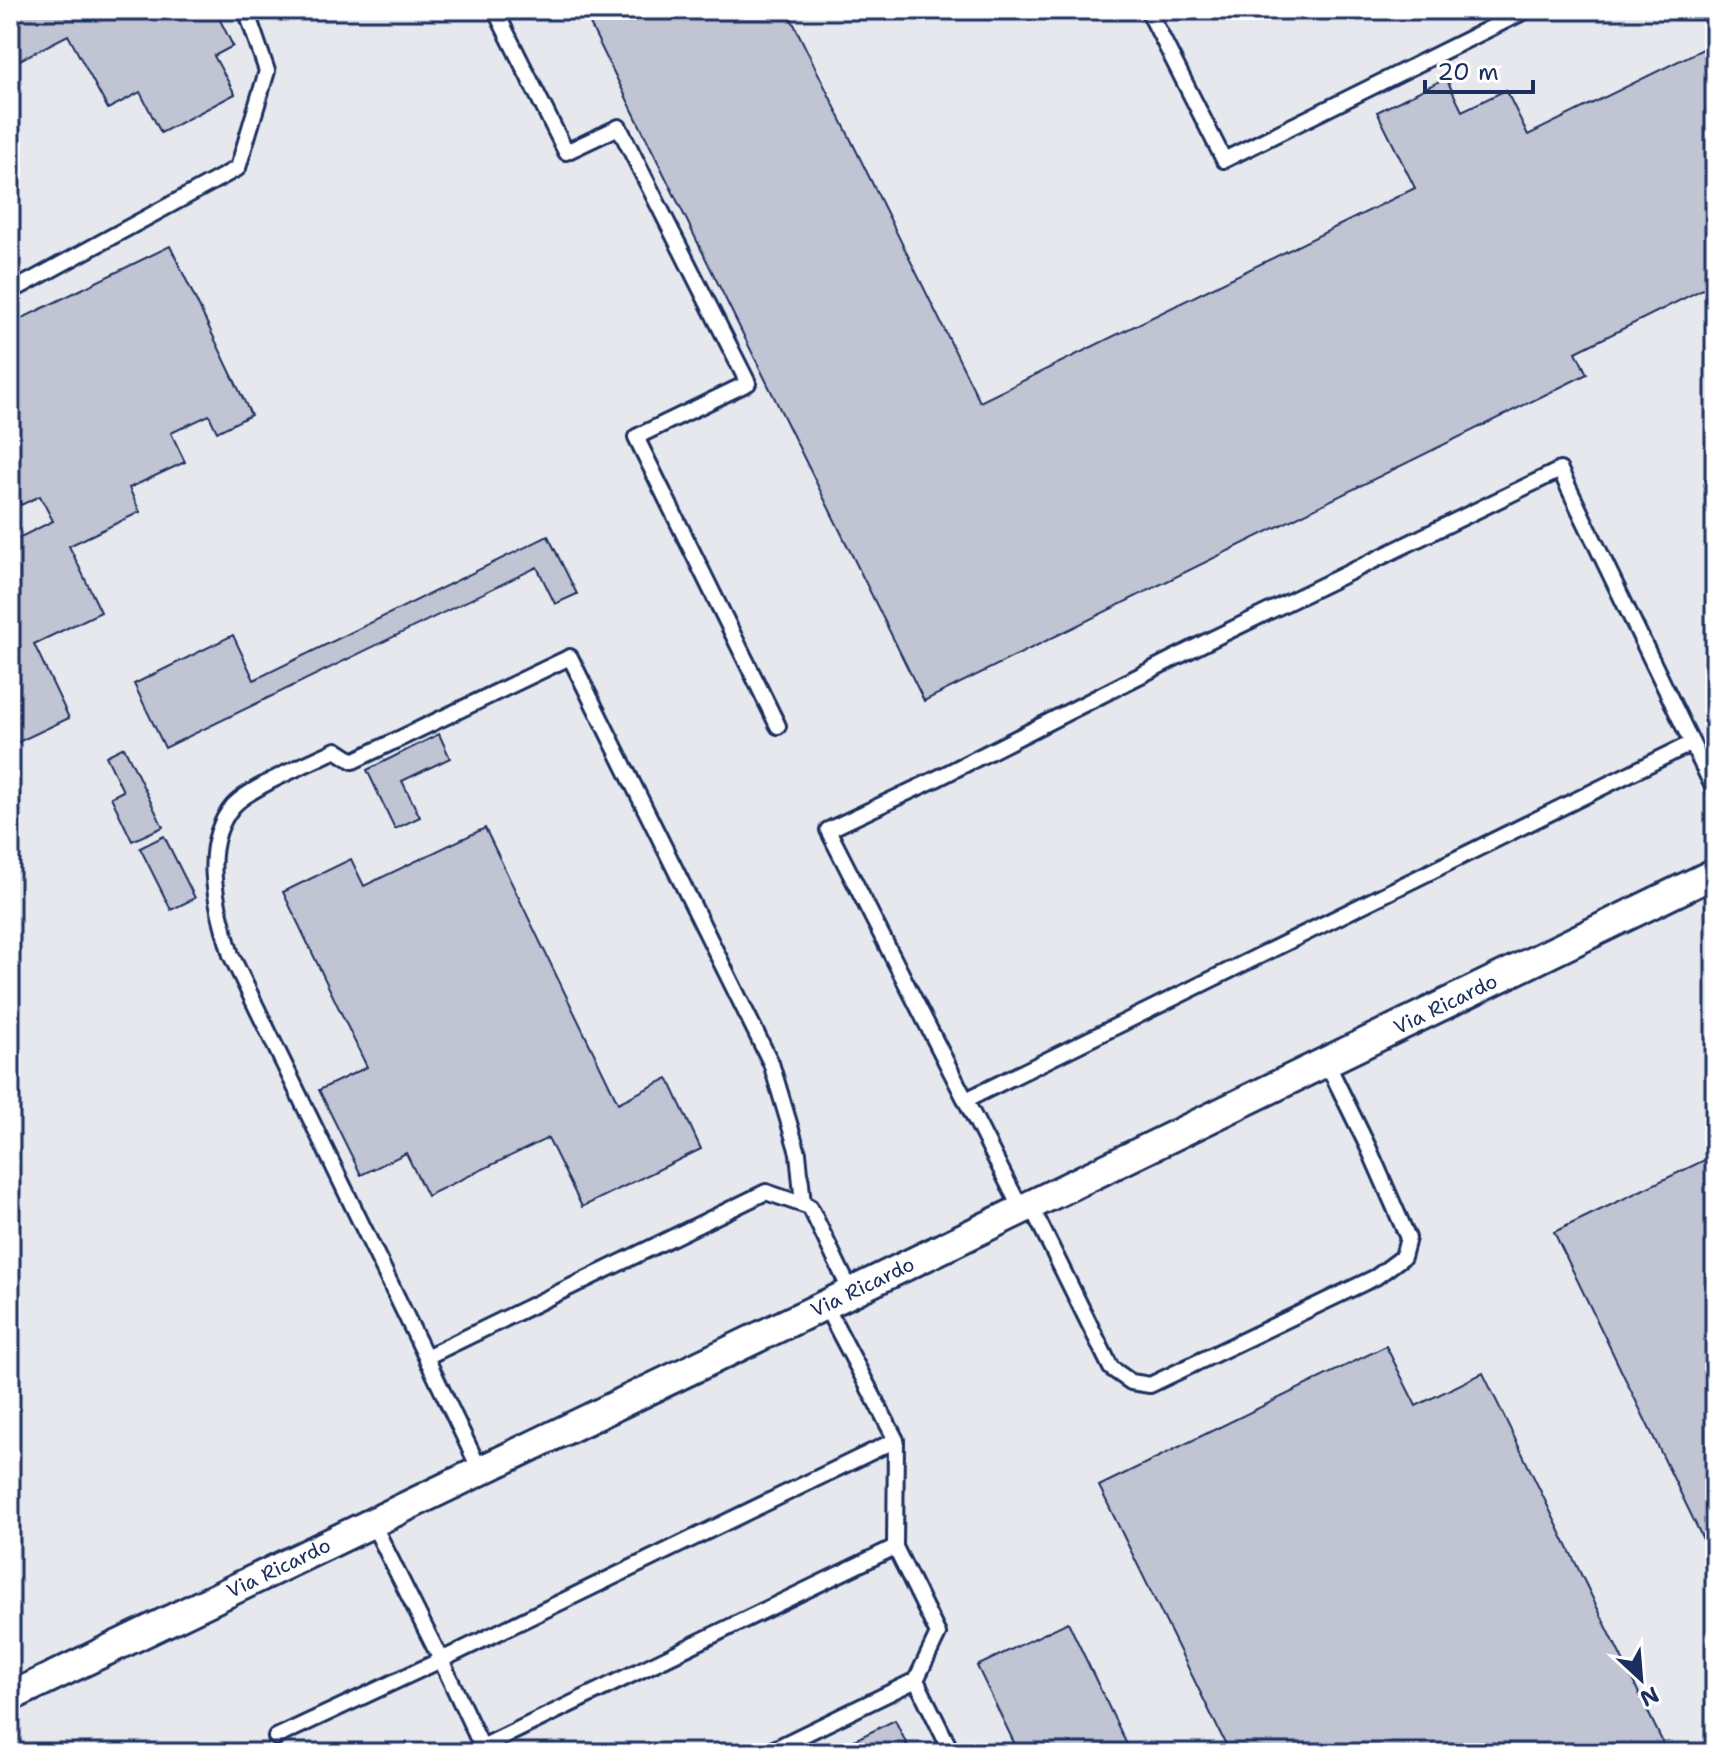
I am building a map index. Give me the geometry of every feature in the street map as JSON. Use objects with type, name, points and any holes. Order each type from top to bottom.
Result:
[{"type":"street","name":"Via Ricardo","points":[[10,1697],[1715,873]]},
{"type":"lane","points":[[10,292],[238,168],[267,71],[246,10]]},
{"type":"lane","points":[[495,10],[566,152],[619,127],[748,383],[636,437],[778,726]]},
{"type":"lane","points":[[1148,10],[1224,160],[1527,10]]},
{"type":"lane","points":[[1326,1061],[1408,1238],[1403,1257],[1376,1277],[1150,1385],[1131,1382],[1111,1368],[966,1100],[828,830],[1560,470],[1715,791]]},
{"type":"lane","points":[[480,1470],[231,955],[217,901],[214,848],[234,805],[258,788],[336,750],[353,761],[570,657],[771,1063],[798,1153],[803,1204]]},
{"type":"lane","points":[[966,1100],[1692,743]]},
{"type":"lane","points":[[426,1357],[766,1192],[810,1207],[851,1292]]},
{"type":"lane","points":[[766,1753],[916,1680],[938,1634],[895,1547],[896,1440],[825,1305]]},
{"type":"lane","points":[[276,1737],[896,1440]]},
{"type":"lane","points":[[372,1522],[441,1660],[476,1750],[895,1547]]},
{"type":"lane","points":[[916,1680],[952,1753]]},
{"type":"shaded area","points":[[10,10],[1715,10],[1715,1753],[10,1753]]},
{"type":"building","points":[[10,10],[215,10],[233,46],[214,56],[235,94],[161,133],[140,92],[108,109],[68,35],[10,65]]},
{"type":"building","points":[[583,10],[787,10],[980,402],[1415,188],[1377,112],[1446,78],[1462,111],[1506,90],[1528,135],[1715,43],[1715,283],[1576,352],[1587,374],[924,701]]},
{"type":"building","points":[[170,246],[251,415],[217,432],[209,415],[171,433],[185,462],[129,488],[140,512],[69,546],[101,612],[34,644],[69,718],[10,746],[10,542],[53,521],[40,496],[21,505],[10,482],[10,324]]},
{"type":"building","points":[[548,536],[577,594],[555,604],[537,567],[165,748],[134,684],[233,635],[254,680]]},
{"type":"building","points":[[439,734],[450,758],[402,781],[420,817],[395,829],[367,770]]},
{"type":"building","points":[[124,747],[163,827],[132,841],[111,797],[123,791],[106,756]]},
{"type":"building","points":[[485,828],[618,1103],[668,1078],[701,1149],[582,1207],[548,1138],[427,1196],[406,1153],[361,1175],[319,1090],[367,1067],[283,892],[351,859],[364,886]]},
{"type":"building","points":[[164,836],[195,898],[171,910],[140,848]]},
{"type":"building","points":[[1715,1155],[1715,1564],[1554,1232]]},
{"type":"building","points":[[1386,1346],[1416,1406],[1483,1373],[1668,1753],[1230,1753],[1099,1486]]},
{"type":"building","points":[[1068,1622],[1131,1753],[1019,1753],[977,1666]]},
{"type":"building","points":[[895,1720],[911,1753],[828,1753]]}]
